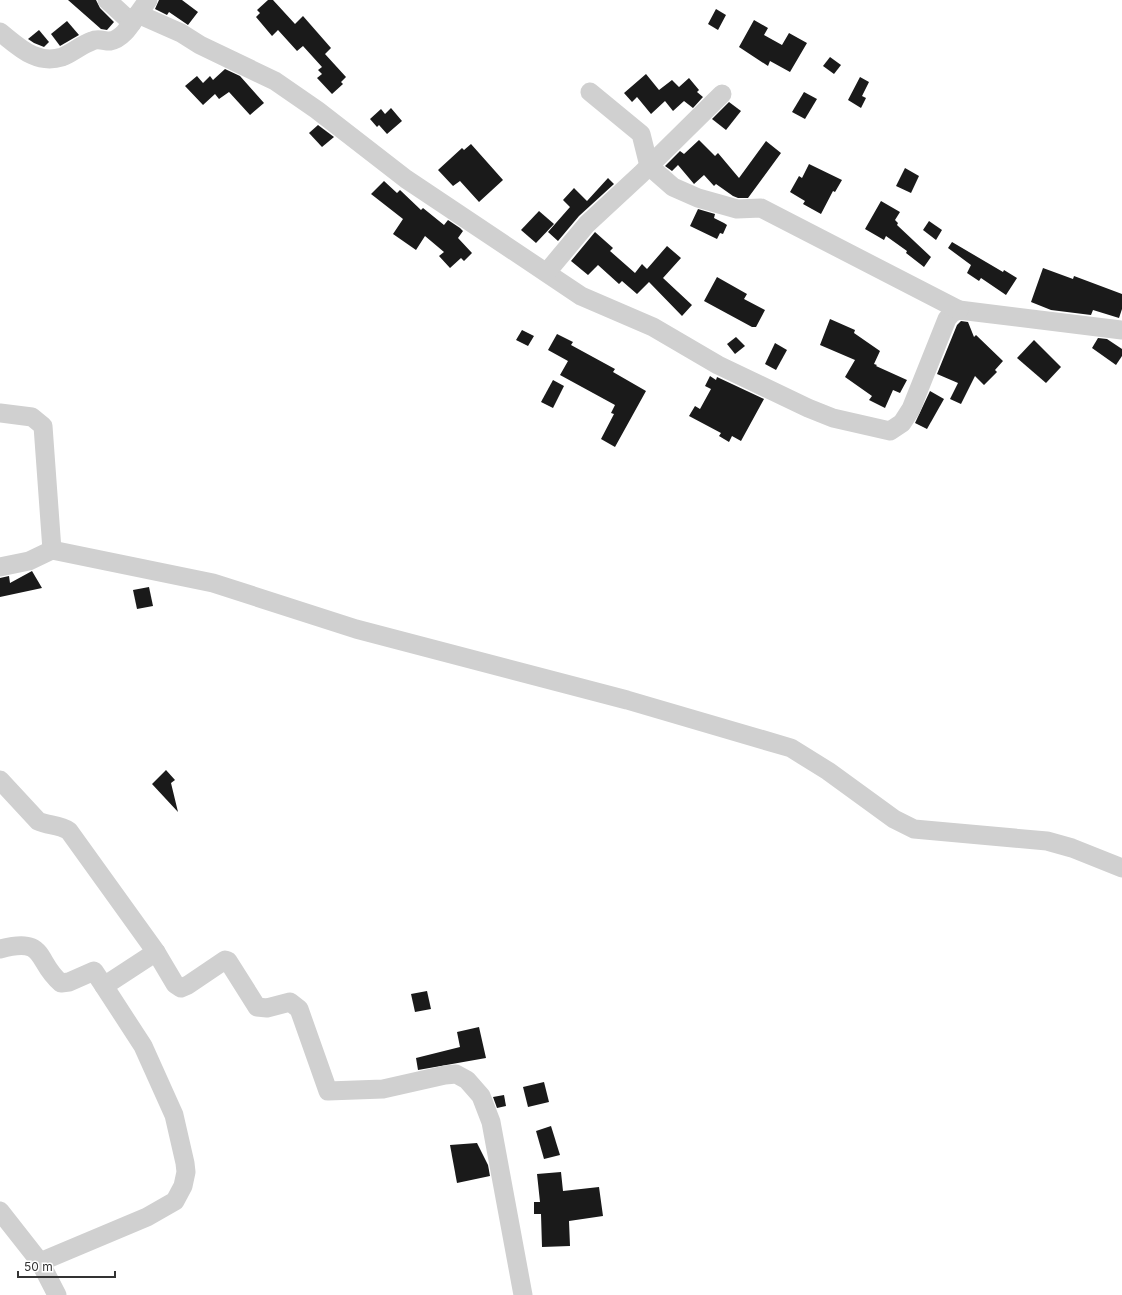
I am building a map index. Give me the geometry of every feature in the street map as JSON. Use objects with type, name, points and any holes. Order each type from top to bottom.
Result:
[{"type":"street","points":[[107,0],[139,12],[181,33],[200,45],[275,81],[317,110],[406,178],[581,296],[653,327],[718,365],[808,408],[833,418],[890,431],[902,423],[911,409],[947,319],[952,313],[959,310]]},
{"type":"street","points":[[0,32],[29,54],[45,60],[62,57],[94,40],[109,41],[118,38],[139,12]]},
{"type":"street","points":[[590,92],[641,134],[649,166],[673,187],[698,198],[736,209],[761,208],[959,310],[1122,330]]},
{"type":"street","points":[[547,272],[587,224],[649,166],[722,94]]},
{"type":"street","points":[[0,413],[32,417],[43,426],[52,550]]},
{"type":"street","points":[[0,567],[29,561],[52,550],[213,583],[356,629],[627,700],[791,748],[845,783],[894,820],[914,829],[1047,841],[1072,848],[1122,868]]},
{"type":"street","points":[[0,780],[38,821],[45,824],[58,825],[69,831],[156,952],[174,984],[181,988],[188,985],[225,960],[230,962],[257,1007],[266,1008],[290,1002],[295,1004],[303,1018],[328,1091],[383,1089],[445,1075],[456,1074],[468,1080],[481,1096],[491,1122],[523,1295]]},
{"type":"street","points":[[0,949],[27,946],[36,949],[61,983],[69,982],[94,971],[143,1046],[174,1115],[185,1163],[186,1172],[183,1186],[175,1201],[147,1217],[40,1262]]},
{"type":"street","points":[[104,986],[156,952]]},
{"type":"street","points":[[0,1211],[40,1262],[57,1295]]},
{"type":"building","points":[[68,0],[96,0],[100,8],[114,22],[107,30],[101,29]]},
{"type":"building","points":[[159,0],[182,0],[198,12],[188,25],[169,12],[167,15],[155,9]]},
{"type":"building","points":[[268,0],[273,0],[295,24],[303,16],[331,48],[325,54],[346,77],[341,82],[343,84],[332,94],[317,78],[322,74],[318,70],[322,67],[303,46],[297,51],[278,30],[272,36],[256,17],[260,13],[257,10]]},
{"type":"building","points":[[716,9],[726,15],[718,30],[708,24]]},
{"type":"building","points":[[754,20],[768,28],[764,35],[782,45],[789,33],[807,43],[790,72],[770,61],[768,66],[739,47]]},
{"type":"building","points":[[67,21],[79,35],[60,46],[51,34]]},
{"type":"building","points":[[39,30],[49,42],[44,47],[28,39]]},
{"type":"building","points":[[830,57],[841,65],[834,74],[823,66]]},
{"type":"building","points":[[225,69],[240,76],[264,103],[250,115],[229,92],[219,99],[215,94],[203,105],[185,86],[197,76],[203,83],[210,76],[213,80]]},
{"type":"building","points":[[646,74],[659,90],[672,80],[679,87],[689,78],[699,90],[697,92],[703,97],[693,108],[684,101],[673,111],[665,101],[651,114],[637,97],[632,102],[624,93]]},
{"type":"building","points":[[860,77],[869,82],[862,96],[866,98],[861,108],[848,100]]},
{"type":"building","points":[[804,92],[817,99],[805,119],[792,112]]},
{"type":"building","points":[[729,102],[741,111],[726,130],[712,119]]},
{"type":"building","points":[[391,108],[402,121],[387,134],[379,125],[377,127],[370,119],[381,109],[385,114]]},
{"type":"building","points":[[318,125],[334,137],[322,147],[309,133]]},
{"type":"building","points":[[699,140],[715,156],[718,153],[739,178],[766,141],[781,153],[748,198],[738,198],[716,184],[714,186],[704,175],[694,184],[678,165],[672,171],[665,166],[680,151],[684,154]]},
{"type":"building","points":[[471,144],[503,180],[479,202],[460,181],[453,186],[438,170],[462,148],[464,150]]},
{"type":"building","points":[[809,164],[842,180],[835,192],[833,191],[821,214],[803,204],[805,201],[790,192],[799,176],[802,178]]},
{"type":"building","points":[[905,168],[919,176],[911,193],[896,186]]},
{"type":"building","points":[[608,178],[614,184],[579,216],[558,241],[548,232],[570,207],[563,200],[574,188],[587,201]]},
{"type":"building","points":[[384,181],[397,193],[400,190],[421,210],[423,208],[444,225],[448,220],[460,228],[463,231],[458,238],[472,253],[464,261],[461,258],[450,268],[439,256],[444,252],[425,236],[416,250],[393,234],[403,219],[371,194]]},
{"type":"building","points":[[881,201],[900,212],[895,220],[898,223],[897,225],[931,257],[924,267],[906,253],[907,251],[886,236],[884,240],[865,229]]},
{"type":"building","points":[[698,209],[715,214],[714,218],[727,225],[723,234],[720,233],[717,239],[690,226]]},
{"type":"building","points":[[539,211],[554,224],[536,243],[521,230]]},
{"type":"building","points":[[929,221],[942,230],[936,240],[923,230]]},
{"type":"building","points":[[595,232],[613,248],[610,251],[635,273],[642,264],[647,269],[667,246],[681,258],[663,278],[692,305],[682,316],[649,282],[637,294],[622,281],[619,284],[598,265],[588,275],[571,261]]},
{"type":"building","points":[[952,242],[1003,272],[1004,270],[1017,278],[1006,295],[981,278],[979,281],[967,273],[971,265],[948,248]]},
{"type":"building","points":[[1043,268],[1073,279],[1074,276],[1122,294],[1122,309],[1119,318],[1093,310],[1091,315],[1051,310],[1031,302]]},
{"type":"building","points":[[717,277],[747,294],[744,299],[765,310],[756,327],[752,327],[704,301]]},
{"type":"building","points":[[830,319],[855,330],[854,333],[880,351],[874,364],[877,365],[876,366],[907,380],[900,393],[893,390],[885,408],[869,400],[872,396],[845,377],[855,360],[820,345]]},
{"type":"building","points":[[961,321],[968,322],[974,337],[976,335],[1003,361],[995,370],[997,372],[984,385],[975,376],[961,404],[950,399],[958,383],[937,374],[957,325]]},
{"type":"building","points":[[522,330],[534,336],[528,346],[516,340]]},
{"type":"building","points":[[557,334],[573,342],[571,345],[615,369],[613,372],[646,391],[615,447],[601,439],[614,414],[611,413],[615,405],[560,375],[568,361],[548,350]]},
{"type":"building","points":[[736,337],[745,346],[735,354],[727,344]]},
{"type":"building","points":[[1098,338],[1107,339],[1122,349],[1122,356],[1116,365],[1092,348]]},
{"type":"building","points":[[1034,340],[1061,367],[1046,383],[1017,358]]},
{"type":"building","points":[[775,343],[787,350],[776,370],[765,364]]},
{"type":"building","points":[[710,376],[716,380],[717,377],[764,399],[741,441],[732,436],[729,442],[719,436],[721,433],[689,416],[695,406],[700,409],[711,389],[705,386]]},
{"type":"building","points":[[553,380],[564,386],[553,408],[541,402]]},
{"type":"building","points":[[930,391],[944,399],[927,429],[915,423]]},
{"type":"building","points":[[32,571],[42,588],[0,597],[0,578],[9,576],[10,583]]},
{"type":"building","points":[[149,587],[153,606],[137,609],[133,590]]},
{"type":"building","points":[[166,770],[175,780],[171,783],[178,812],[152,784]]},
{"type":"building","points":[[427,991],[431,1009],[415,1012],[411,994]]},
{"type":"building","points":[[479,1027],[486,1058],[418,1070],[416,1058],[460,1047],[457,1032]]},
{"type":"building","points":[[544,1082],[549,1102],[528,1107],[523,1087]]},
{"type":"building","points":[[504,1095],[506,1106],[497,1108],[493,1097]]},
{"type":"building","points":[[551,1126],[560,1155],[544,1159],[536,1131]]},
{"type":"building","points":[[477,1143],[488,1165],[490,1176],[457,1183],[450,1145]]},
{"type":"building","points":[[561,1172],[563,1191],[599,1187],[603,1216],[569,1221],[570,1246],[542,1247],[541,1214],[534,1214],[534,1202],[540,1202],[537,1174]]}]
